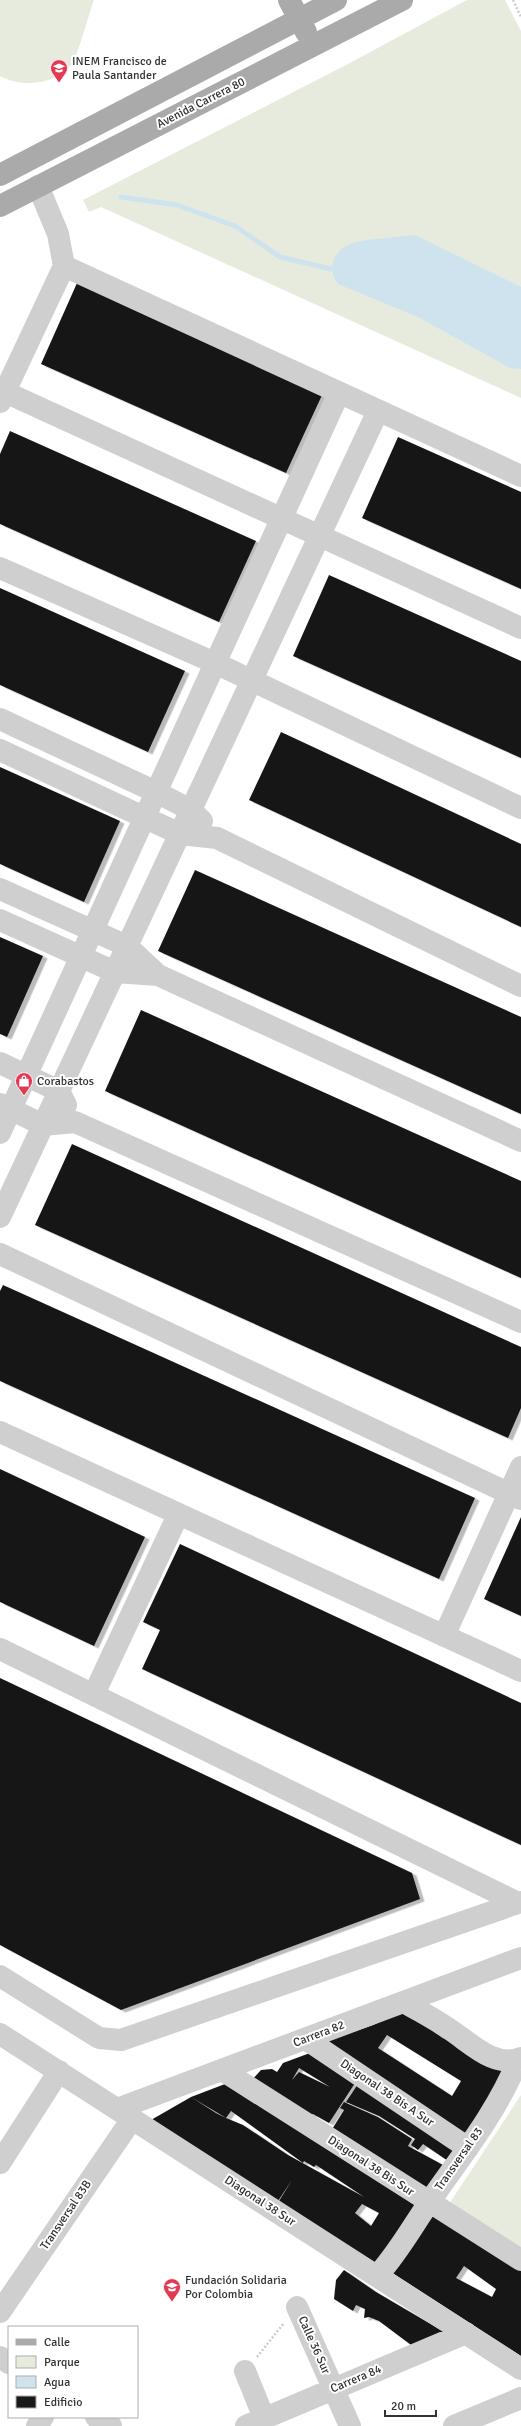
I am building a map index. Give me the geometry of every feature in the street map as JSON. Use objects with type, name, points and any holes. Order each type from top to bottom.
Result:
[{"type":"main road","points":[[289,0],[313,46]]},
{"type":"main road","name":"Avenida Carrera 80","points":[[0,206],[402,0]]},
{"type":"main road","points":[[0,175],[299,19],[326,2],[336,33]]},
{"type":"main road","points":[[26,162],[38,186]]},
{"type":"street","points":[[38,186],[58,234],[64,266],[2,397],[320,536],[521,628]]},
{"type":"street","points":[[64,266],[378,412],[521,476]]},
{"type":"street","points":[[0,1133],[6,1106],[26,1075],[339,393]]},
{"type":"street","points":[[0,1217],[378,412]]},
{"type":"street","points":[[0,568],[215,663],[521,808]]},
{"type":"street","points":[[0,719],[191,810],[217,838]]},
{"type":"street","points":[[0,750],[180,834],[217,838],[521,986]]},
{"type":"street","points":[[0,888],[127,946],[158,975],[521,1141]]},
{"type":"street","points":[[0,920],[115,972],[158,975]]},
{"type":"street","points":[[0,1063],[59,1091],[75,1122]]},
{"type":"street","points":[[6,1106],[43,1125],[75,1122],[521,1322]]},
{"type":"street","points":[[0,1254],[515,1496]]},
{"type":"street","points":[[0,1432],[178,1515],[521,1671]]},
{"type":"street","points":[[444,1636],[515,1496],[521,1467]]},
{"type":"street","points":[[94,1694],[178,1515]]},
{"type":"street","points":[[0,1649],[519,1903]]},
{"type":"street","points":[[0,1976],[99,2038],[121,2040],[519,1903]]},
{"type":"street","name":"Carrera 82","points":[[125,2114],[222,2070],[521,1958]]},
{"type":"street","points":[[404,2002],[450,2029],[483,2052],[501,2060],[520,2062]]},
{"type":"street","name":"Diagonal 38 Sur","points":[[0,2034],[521,2369]]},
{"type":"street","name":"Diagonal 38 Bis A Sur","points":[[306,2039],[468,2148]]},
{"type":"street","name":"Transversal 83","points":[[382,2279],[429,2203],[468,2148],[502,2095],[520,2062]]},
{"type":"street","name":"Diagonal 38 Bis Sur","points":[[222,2070],[429,2203],[521,2260]]},
{"type":"street","points":[[0,2163],[58,2072]]},
{"type":"street","name":"Transversal 83B","points":[[0,2312],[125,2114]]},
{"type":"street","name":"Calle 36 Sur","points":[[297,2307],[350,2426]]},
{"type":"street","name":"Carrera 84","points":[[255,2422],[466,2333]]},
{"type":"street","points":[[245,2371],[255,2422]]},
{"type":"street","points":[[454,2426],[521,2398]]},
{"type":"street","points":[[98,2418],[111,2426]]},
{"type":"path","points":[[513,0],[521,17]]},
{"type":"path","points":[[245,2371],[297,2307]]},
{"type":"green space","points":[[0,0],[94,0],[74,60],[64,72],[47,80],[27,83],[8,80],[0,76]]},
{"type":"green space","points":[[467,0],[505,0],[521,31],[521,398],[101,207],[89,212],[83,200],[346,65]]},
{"type":"green space","points":[[521,2095],[521,2254],[447,2207]]},
{"type":"water","points":[[415,235],[521,287],[521,369],[510,368],[418,317],[338,284],[332,267],[335,256],[344,247],[355,242],[372,239]]},
{"type":"building","points":[[77,283],[323,393],[286,473],[41,364]]},
{"type":"building","points":[[10,431],[256,541],[219,622],[0,524],[0,454]]},
{"type":"building","points":[[398,437],[521,492],[521,589],[362,518]]},
{"type":"building","points":[[329,575],[521,661],[521,758],[293,656]]},
{"type":"building","points":[[0,588],[185,671],[148,752],[0,685]]},
{"type":"building","points":[[281,732],[521,844],[521,927],[249,800]]},
{"type":"building","points":[[0,767],[120,821],[84,902],[0,864]]},
{"type":"building","points":[[195,870],[521,1017],[521,1114],[158,951]]},
{"type":"building","points":[[0,937],[43,956],[7,1037],[0,1034]]},
{"type":"building","points":[[141,1010],[521,1181],[521,1278],[105,1091]]},
{"type":"building","points":[[72,1144],[521,1347],[521,1408],[508,1438],[35,1225]]},
{"type":"building","points":[[3,1285],[475,1498],[439,1579],[0,1381],[0,1291]]},
{"type":"building","points":[[0,1469],[145,1537],[94,1646],[0,1602]]},
{"type":"building","points":[[521,1517],[521,1616],[484,1599]]},
{"type":"building","points":[[180,1544],[521,1703],[521,1845],[142,1669],[160,1630],[143,1622]]},
{"type":"building","points":[[0,1678],[412,1873],[420,1899],[121,2010],[0,1945]]},
{"type":"building","points":[[404,2011],[508,2074],[464,2141],[318,2044],[373,2025]],"holes":[[[387,2035],[461,2081],[452,2096],[378,2048]]]},
{"type":"building","points":[[318,2050],[359,2077],[329,2123],[313,2114],[307,2117],[251,2081],[261,2070],[272,2069],[277,2072],[283,2063]],"holes":[[[299,2068],[330,2087],[299,2072],[292,2080]]]},
{"type":"building","points":[[362,2078],[463,2145],[451,2163],[423,2144],[418,2150],[411,2145],[415,2139],[379,2116],[346,2102]]},
{"type":"building","points":[[225,2084],[424,2204],[380,2272],[276,2206],[292,2180],[278,2201],[151,2120],[191,2097]],"holes":[[[191,2097],[226,2118],[216,2113]],[[231,2111],[303,2163],[304,2161],[314,2167],[316,2165],[364,2197],[288,2155],[243,2125],[226,2118]],[[362,2204],[379,2213],[371,2226],[355,2213]]]},
{"type":"building","points":[[344,2102],[378,2117],[412,2139],[408,2146],[443,2165],[426,2190],[331,2131],[344,2110],[340,2108]]},
{"type":"building","points":[[429,2207],[521,2268],[521,2356],[391,2272]],"holes":[[[464,2266],[496,2289],[492,2297],[456,2278]]]},
{"type":"building","points":[[344,2270],[376,2292],[451,2336],[411,2345],[379,2321],[369,2317],[364,2318],[365,2309],[356,2305],[353,2311],[334,2299],[336,2280]]},
{"type":"waterway","points":[[121,197],[177,205],[235,226],[280,257],[331,269]]},
{"type":"place","name":"INEM Francisco de Paula Santander","points":[[59,83]]},
{"type":"place","name":"Corabastos","points":[[24,1096]]},
{"type":"place","name":"Fundación Solidaria Por Colombia","points":[[172,2302]]}]
